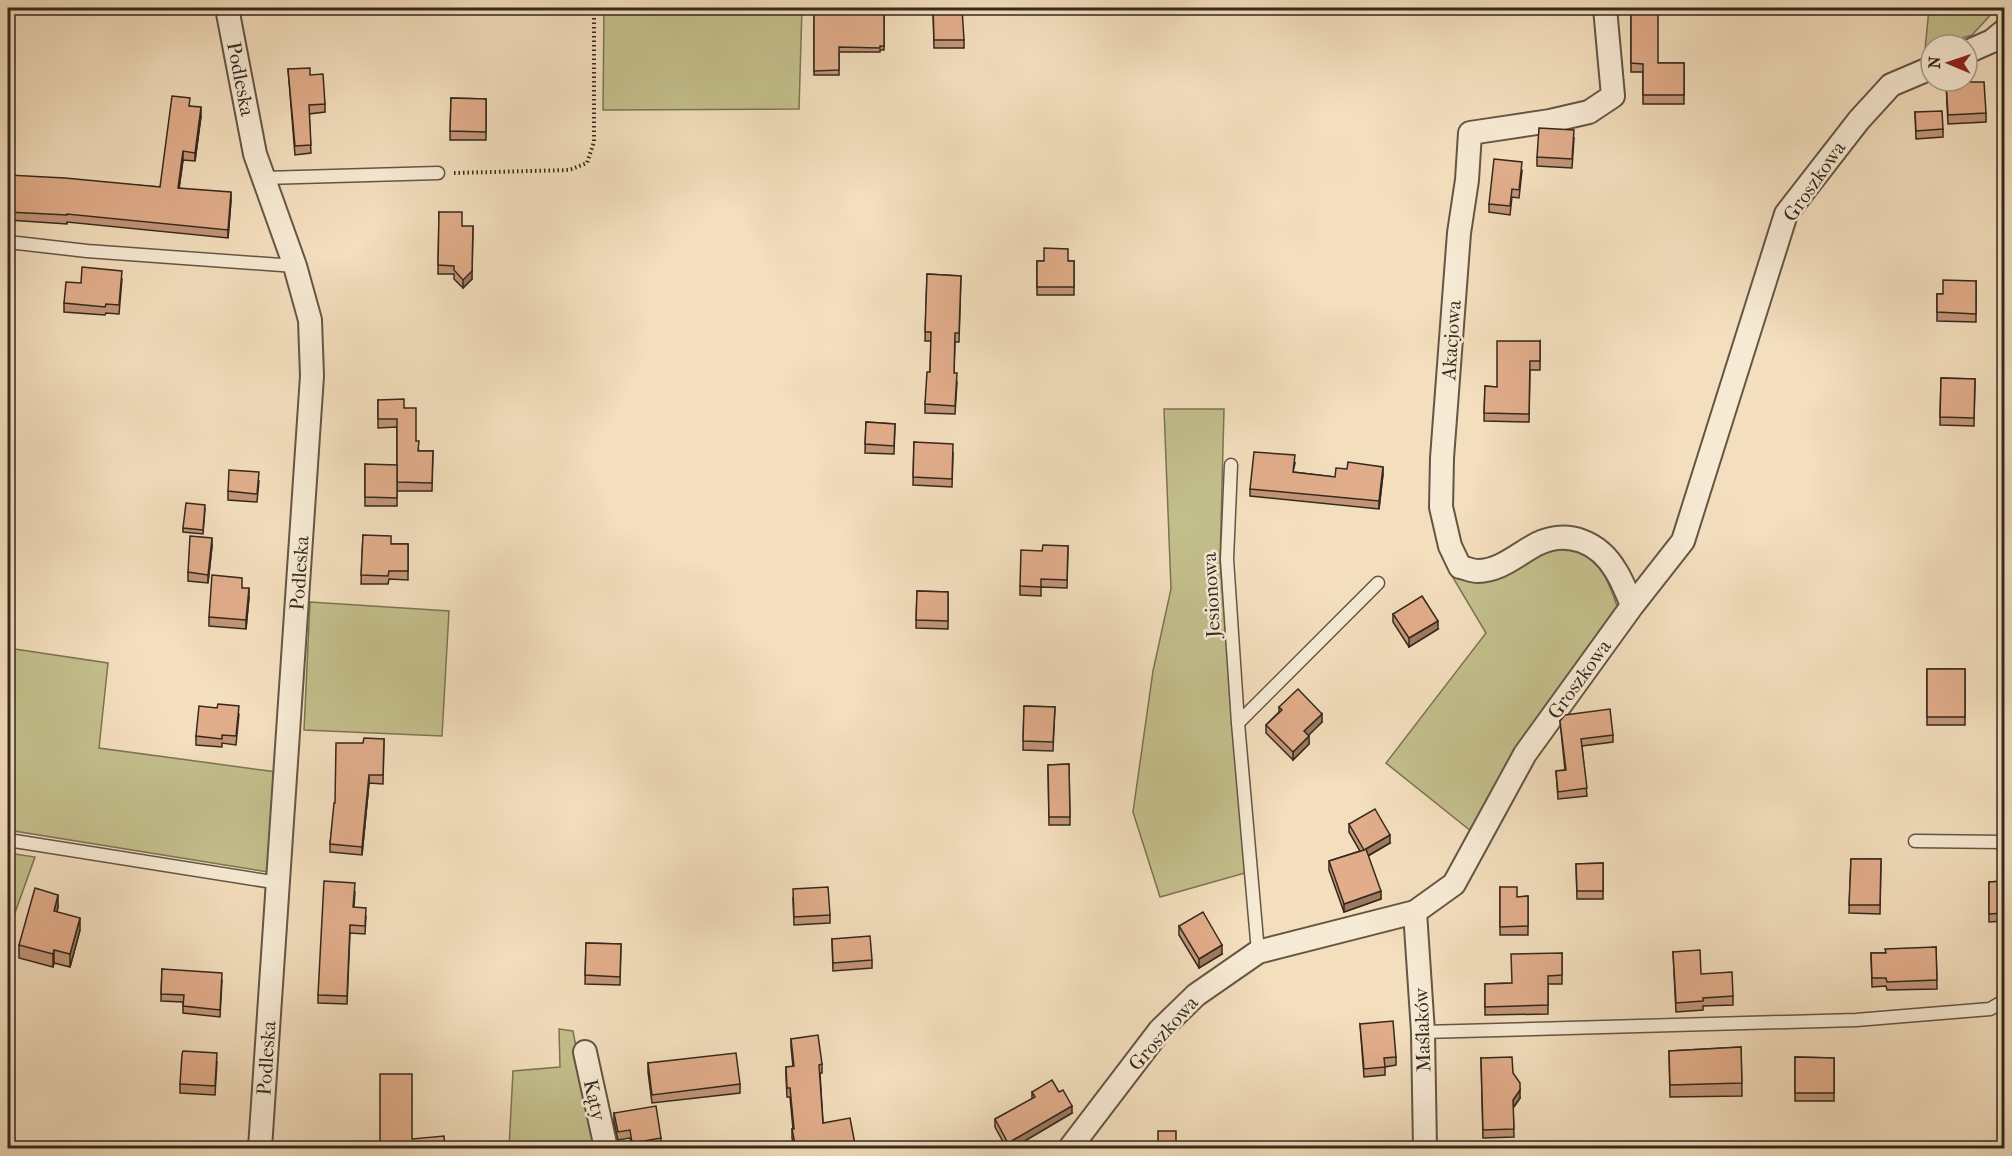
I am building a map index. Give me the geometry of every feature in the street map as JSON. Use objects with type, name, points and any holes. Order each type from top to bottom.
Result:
[{"type":"street","name":"Podleska","points":[[227,8],[255,154],[295,266],[310,320],[312,376],[260,1149]]},
{"type":"street","name":"Akacjowa","points":[[1605,8],[1613,96],[1588,112],[1550,121],[1470,133],[1451,327],[1441,507],[1450,546],[1460,567],[1478,571],[1496,568],[1538,544],[1569,537],[1588,544],[1601,553],[1616,571],[1632,605]]},
{"type":"street","points":[[1979,47],[1992,41],[2004,31]]},
{"type":"street","name":"Groszkowa","points":[[1070,1149],[1160,1030],[1196,995],[1258,952],[1415,912],[1454,884],[1525,754],[1632,605],[1683,541],[1786,214],[1859,120],[1891,86],[1919,73]]},
{"type":"street","name":"Maślaków","points":[[1415,912],[1423,1032],[1425,1149]]},
{"type":"street","name":"Kąty","points":[[585,1052],[606,1149]]},
{"type":"lane","points":[[264,178],[438,173]]},
{"type":"lane","points":[[8,242],[87,251],[295,266]]},
{"type":"lane","name":"Jesionowa","points":[[1231,465],[1227,559],[1238,723],[1258,952]]},
{"type":"lane","points":[[1238,723],[1378,583]]},
{"type":"lane","points":[[8,840],[279,883]]},
{"type":"lane","points":[[1915,841],[2004,842]]},
{"type":"lane","points":[[1423,1032],[1856,1020],[1990,1009],[2004,1001]]},
{"type":"path","points":[[438,173],[569,170],[587,163],[594,142],[594,8]]},
{"type":"shaded area","points":[[604,8],[802,8],[799,109],[603,110]]},
{"type":"shaded area","points":[[1929,8],[1997,8],[1974,33],[1927,33]]},
{"type":"shaded area","points":[[1164,409],[1224,409],[1220,562],[1245,873],[1160,897],[1133,812],[1153,671],[1171,589]]},
{"type":"shaded area","points":[[1570,544],[1601,570],[1617,606],[1516,747],[1471,831],[1386,763],[1486,633],[1452,576],[1485,578],[1551,548]]},
{"type":"shaded area","points":[[310,602],[449,611],[442,736],[304,730]]},
{"type":"shaded area","points":[[8,648],[108,663],[99,748],[277,772],[268,872],[8,830]]},
{"type":"shaded area","points":[[8,853],[35,857],[8,932]]},
{"type":"shaded area","points":[[559,1029],[573,1031],[595,1148],[509,1148],[513,1071],[560,1067]]},
{"type":"building","points":[[828,8],[884,8],[884,46],[880,48],[839,47],[839,70],[814,71],[814,14],[828,14]]},
{"type":"building","points":[[933,8],[962,8],[964,40],[934,40]]},
{"type":"building","points":[[1631,8],[1658,8],[1658,63],[1684,63],[1684,95],[1643,95],[1643,64],[1631,63]]},
{"type":"building","points":[[310,68],[310,75],[323,74],[325,104],[309,105],[311,145],[295,146],[288,69]]},
{"type":"building","points":[[1979,82],[1984,82],[1986,113],[1948,115],[1947,93],[1979,93]]},
{"type":"building","points":[[172,96],[190,98],[189,106],[201,107],[195,153],[183,151],[178,188],[231,192],[228,230],[67,214],[8,212],[8,175],[160,187]]},
{"type":"building","points":[[451,98],[486,99],[486,132],[450,131]]},
{"type":"building","points":[[1942,111],[1943,129],[1916,131],[1915,112]]},
{"type":"building","points":[[1539,128],[1574,130],[1572,159],[1537,157]]},
{"type":"building","points":[[1494,159],[1522,162],[1519,190],[1512,189],[1510,206],[1489,204]]},
{"type":"building","points":[[439,212],[462,212],[462,226],[473,226],[472,271],[463,280],[454,270],[454,266],[438,265]]},
{"type":"building","points":[[1044,248],[1068,249],[1068,261],[1074,261],[1074,287],[1037,287],[1037,261],[1044,261]]},
{"type":"building","points":[[82,267],[122,271],[119,305],[106,304],[105,307],[64,303],[66,282],[81,283]]},
{"type":"building","points":[[927,274],[961,276],[959,333],[955,333],[954,373],[957,373],[955,406],[925,404],[927,372],[930,372],[931,332],[925,332]]},
{"type":"building","points":[[1943,280],[1976,281],[1976,314],[1937,312],[1937,294],[1943,294]]},
{"type":"building","points":[[1497,341],[1540,341],[1540,361],[1530,361],[1529,414],[1484,413],[1485,386],[1497,387]]},
{"type":"building","points":[[1941,378],[1975,379],[1974,418],[1940,417]]},
{"type":"building","points":[[404,399],[404,408],[416,408],[418,451],[433,451],[432,483],[397,482],[397,419],[378,419],[378,400]]},
{"type":"building","points":[[866,422],[895,424],[894,446],[865,444]]},
{"type":"building","points":[[914,442],[953,444],[952,479],[913,477]]},
{"type":"building","points":[[1254,452],[1295,455],[1293,472],[1335,477],[1336,468],[1347,469],[1348,462],[1383,467],[1379,501],[1250,489]]},
{"type":"building","points":[[365,464],[397,465],[397,498],[365,497]]},
{"type":"building","points":[[229,470],[259,472],[257,494],[228,491]]},
{"type":"building","points":[[186,503],[205,505],[203,530],[183,528]]},
{"type":"building","points":[[363,535],[391,536],[391,544],[408,544],[408,571],[389,571],[388,576],[361,575]]},
{"type":"building","points":[[190,536],[212,538],[208,575],[188,572]]},
{"type":"building","points":[[1043,545],[1068,546],[1067,580],[1041,579],[1041,587],[1020,586],[1021,550],[1042,551]]},
{"type":"building","points":[[212,575],[242,578],[242,588],[249,588],[246,620],[209,617]]},
{"type":"building","points":[[917,591],[948,592],[948,621],[916,620]]},
{"type":"building","points":[[1422,596],[1438,621],[1409,638],[1393,614]]},
{"type":"building","points":[[1927,669],[1965,669],[1965,717],[1927,717]]},
{"type":"building","points":[[1298,689],[1322,714],[1304,731],[1309,736],[1293,752],[1266,725],[1282,710],[1279,707]]},
{"type":"building","points":[[218,704],[239,706],[236,736],[222,735],[222,739],[196,736],[199,706],[217,708]]},
{"type":"building","points":[[1024,706],[1055,707],[1053,742],[1023,741]]},
{"type":"building","points":[[1610,709],[1613,735],[1581,739],[1587,788],[1558,792],[1556,771],[1566,770],[1560,721],[1565,715]]},
{"type":"building","points":[[364,738],[384,739],[383,775],[369,775],[362,847],[330,844],[335,803],[336,743],[363,743]]},
{"type":"building","points":[[1069,764],[1070,817],[1049,817],[1048,765]]},
{"type":"building","points":[[1375,809],[1390,835],[1364,850],[1349,824]]},
{"type":"building","points":[[1366,849],[1381,891],[1344,904],[1329,861]]},
{"type":"building","points":[[1851,859],[1881,859],[1880,905],[1849,905]]},
{"type":"building","points":[[1603,863],[1603,891],[1577,891],[1576,864]]},
{"type":"building","points":[[324,881],[355,883],[353,907],[366,908],[365,926],[350,925],[347,996],[318,995]]},
{"type":"building","points":[[2004,881],[2004,913],[1989,914],[1989,882]]},
{"type":"building","points":[[828,887],[830,915],[794,917],[793,889]]},
{"type":"building","points":[[1500,887],[1517,887],[1517,897],[1528,896],[1528,926],[1500,927]]},
{"type":"building","points":[[35,888],[58,895],[54,911],[80,918],[70,954],[54,950],[53,954],[19,945]]},
{"type":"building","points":[[1203,912],[1222,945],[1199,959],[1179,926]]},
{"type":"building","points":[[870,936],[872,960],[833,963],[832,939]]},
{"type":"building","points":[[586,943],[621,944],[620,977],[585,975]]},
{"type":"building","points":[[1936,947],[1937,980],[1887,982],[1886,978],[1872,978],[1871,953],[1886,953],[1885,949]]},
{"type":"building","points":[[1700,950],[1701,974],[1732,972],[1733,996],[1676,1003],[1673,952]]},
{"type":"building","points":[[1562,953],[1562,975],[1548,976],[1548,1005],[1485,1007],[1485,984],[1512,983],[1511,954]]},
{"type":"building","points":[[162,969],[222,973],[220,1010],[183,1006],[184,995],[161,994]]},
{"type":"building","points":[[1393,1021],[1396,1057],[1384,1058],[1385,1067],[1364,1069],[1360,1024]]},
{"type":"building","points":[[818,1035],[822,1064],[819,1065],[823,1123],[850,1118],[855,1144],[834,1149],[796,1149],[786,1067],[794,1066],[791,1039]]},
{"type":"building","points":[[1741,1047],[1742,1083],[1670,1085],[1669,1051]]},
{"type":"building","points":[[183,1051],[217,1053],[215,1086],[180,1084]]},
{"type":"building","points":[[736,1053],[740,1084],[652,1095],[648,1063]]},
{"type":"building","points":[[1512,1057],[1513,1073],[1520,1083],[1520,1090],[1513,1100],[1514,1129],[1483,1130],[1481,1058]]},
{"type":"building","points":[[1795,1057],[1834,1058],[1834,1093],[1795,1093]]},
{"type":"building","points":[[380,1074],[412,1074],[412,1139],[444,1136],[445,1149],[376,1149],[376,1146],[380,1145]]},
{"type":"building","points":[[1052,1080],[1059,1092],[1063,1090],[1072,1106],[1008,1143],[995,1119],[1035,1097],[1032,1092]]},
{"type":"building","points":[[656,1106],[661,1138],[632,1143],[630,1130],[618,1132],[614,1113]]},
{"type":"building","points":[[1158,1131],[1176,1131],[1176,1149],[1135,1149],[1158,1148]]}]
